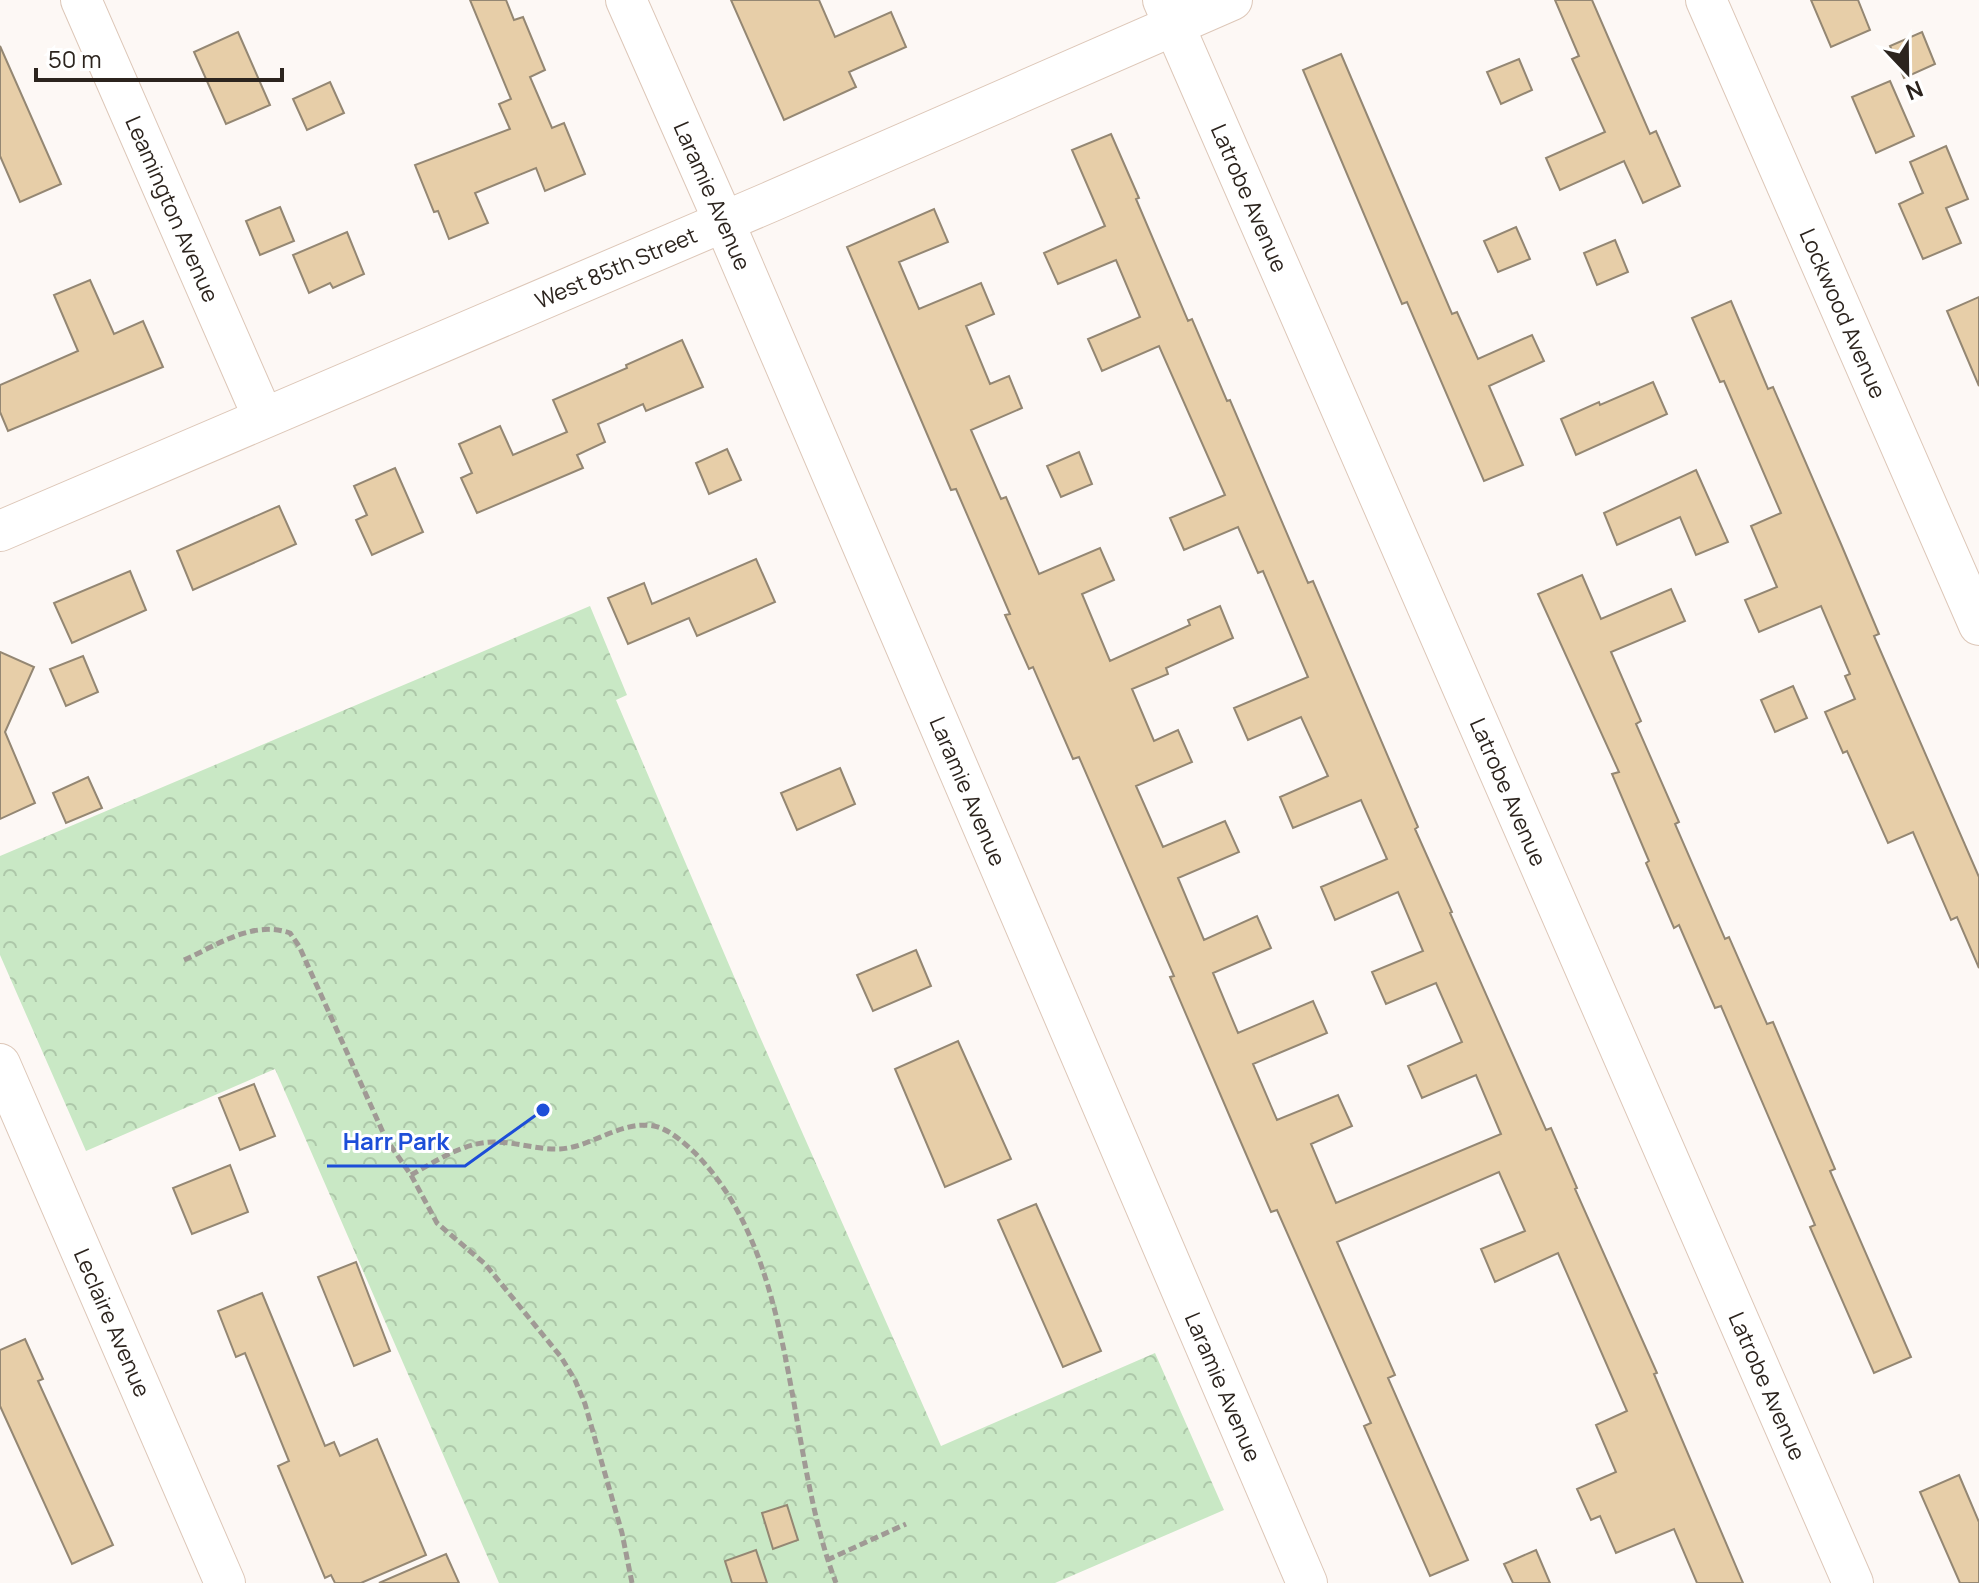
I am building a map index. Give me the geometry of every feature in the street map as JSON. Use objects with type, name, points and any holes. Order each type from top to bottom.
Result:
[{"type":"street","name":"Leamington Avenue","points":[[81,0],[263,417]]},
{"type":"street","name":"Laramie Avenue","points":[[626,0],[1307,1583]]},
{"type":"street","name":"West 85th Street","points":[[0,531],[724,222],[1168,13],[1232,0]]},
{"type":"street","name":"Lockwood Avenue","points":[[1706,0],[1979,625]]},
{"type":"street","name":"Latrobe Avenue","points":[[1168,13],[1853,1583]]},
{"type":"street","name":"Leclaire Avenue","points":[[0,1064],[225,1583]]},
{"type":"path","points":[[184,960],[249,930],[266,928],[290,933],[299,946],[386,1139],[411,1175],[437,1223],[485,1264],[561,1357],[575,1380],[585,1404],[622,1533],[632,1583]]},
{"type":"path","points":[[411,1175],[476,1144],[496,1142],[559,1149],[582,1145],[637,1126],[654,1126],[684,1143],[707,1166],[755,1246],[770,1291],[810,1497],[836,1583]]},
{"type":"path","points":[[827,1560],[906,1524]]},
{"type":"green space","points":[[590,606],[627,695],[616,700],[756,1028],[941,1446],[1155,1353],[1224,1510],[1055,1583],[499,1583],[275,1069],[86,1151],[0,955],[0,856]]},
{"type":"building","points":[[470,0],[506,0],[514,20],[523,17],[545,70],[530,77],[552,128],[564,123],[585,174],[545,191],[536,168],[475,193],[488,223],[449,239],[415,165],[510,129],[499,104],[511,99]]},
{"type":"building","points":[[731,0],[819,0],[835,37],[891,12],[906,47],[849,72],[856,87],[784,120]]},
{"type":"building","points":[[1555,0],[1592,0],[1650,134],[1656,131],[1680,186],[1643,203],[1624,161],[1560,190],[1546,158],[1605,132],[1572,59],[1579,56]]},
{"type":"building","points":[[1811,0],[1858,0],[1870,30],[1831,47]]},
{"type":"building","points":[[238,32],[270,105],[226,124],[194,52]]},
{"type":"building","points":[[1922,32],[1935,64],[1904,78],[1890,46]]},
{"type":"building","points":[[0,46],[61,184],[20,202],[0,156]]},
{"type":"building","points":[[1341,54],[1452,314],[1457,312],[1478,359],[1532,335],[1544,361],[1489,386],[1523,465],[1484,481],[1407,302],[1402,304],[1303,70]]},
{"type":"building","points":[[1519,59],[1532,90],[1501,104],[1487,72]]},
{"type":"building","points":[[1890,81],[1914,136],[1876,153],[1852,97]]},
{"type":"building","points":[[330,82],[344,113],[307,130],[293,99]]},
{"type":"building","points":[[1111,134],[1188,321],[1192,319],[1227,401],[1230,400],[1308,583],[1313,581],[1418,827],[1415,829],[1450,913],[1546,1130],[1551,1128],[1657,1373],[1654,1374],[1743,1583],[1697,1583],[1674,1529],[1616,1553],[1600,1516],[1591,1520],[1577,1489],[1616,1472],[1596,1425],[1627,1411],[1558,1253],[1495,1282],[1481,1249],[1525,1231],[1499,1172],[1337,1242],[1395,1375],[1388,1378],[1468,1560],[1430,1576],[1364,1426],[1371,1423],[1277,1210],[1271,1212],[1079,757],[1073,759],[1033,667],[1029,669],[1005,615],[1010,614],[956,489],[951,490],[847,247],[934,209],[948,242],[899,262],[919,309],[981,283],[994,314],[966,326],[990,384],[1009,376],[1022,408],[971,430],[1001,499],[1006,497],[1039,574],[1100,548],[1114,580],[1082,594],[1110,661],[1190,625],[1188,620],[1220,606],[1233,638],[1166,668],[1168,674],[1132,689],[1154,741],[1178,730],[1192,762],[1136,786],[1163,847],[1225,821],[1239,852],[1178,878],[1204,940],[1257,916],[1271,948],[1213,973],[1238,1033],[1313,1001],[1327,1033],[1253,1064],[1277,1120],[1338,1095],[1352,1126],[1311,1144],[1336,1203],[1501,1134],[1476,1075],[1422,1098],[1408,1066],[1462,1042],[1436,983],[1386,1004],[1372,972],[1423,951],[1398,892],[1335,920],[1321,887],[1387,859],[1361,800],[1293,828],[1280,797],[1328,776],[1301,717],[1248,740],[1234,708],[1308,677],[1263,571],[1258,573],[1238,527],[1184,550],[1170,518],[1225,495],[1159,346],[1102,371],[1088,339],[1140,317],[1116,260],[1058,284],[1044,253],[1105,226],[1072,150]]},
{"type":"building","points":[[1946,146],[1968,199],[1946,208],[1961,243],[1923,259],[1899,204],[1923,193],[1910,162]]},
{"type":"building","points":[[280,207],[294,241],[260,255],[246,221]]},
{"type":"building","points":[[1516,227],[1530,259],[1498,272],[1484,241]]},
{"type":"building","points":[[347,232],[364,274],[333,288],[330,283],[309,293],[293,255]]},
{"type":"building","points":[[1615,240],[1628,272],[1597,285],[1584,253]]},
{"type":"building","points":[[90,280],[114,334],[143,321],[163,367],[8,431],[0,412],[0,385],[78,351],[54,295]]},
{"type":"building","points":[[1979,297],[1979,386],[1947,311]]},
{"type":"building","points":[[1731,301],[1768,389],[1773,387],[1841,544],[1879,634],[1874,636],[1979,877],[1979,968],[1957,917],[1951,920],[1913,832],[1888,843],[1847,751],[1843,753],[1825,712],[1855,699],[1845,676],[1850,674],[1821,606],[1759,632],[1745,600],[1777,587],[1751,526],[1781,513],[1724,381],[1720,382],[1692,318]]},
{"type":"building","points":[[682,340],[703,387],[646,411],[643,404],[598,424],[605,442],[577,455],[583,468],[477,513],[461,478],[472,473],[459,444],[500,426],[513,455],[567,432],[553,400]]},
{"type":"building","points":[[1653,382],[1667,414],[1576,455],[1561,419]]},
{"type":"building","points":[[727,449],[741,480],[709,494],[696,463]]},
{"type":"building","points":[[1079,452],[1092,484],[1061,497],[1047,466]]},
{"type":"building","points":[[395,468],[423,532],[372,555],[356,520],[367,515],[354,486]]},
{"type":"building","points":[[1696,470],[1728,542],[1696,555],[1680,517],[1617,545],[1604,513]]},
{"type":"building","points":[[279,506],[296,544],[193,590],[177,551]]},
{"type":"building","points":[[756,559],[775,602],[697,636],[689,618],[628,644],[608,598],[644,583],[652,604]]},
{"type":"building","points":[[130,571],[146,610],[72,643],[54,603]]},
{"type":"building","points":[[1582,575],[1601,619],[1671,589],[1685,621],[1611,652],[1641,721],[1636,724],[1679,822],[1675,824],[1725,939],[1729,937],[1767,1024],[1773,1022],[1835,1169],[1830,1171],[1911,1357],[1874,1373],[1810,1227],[1815,1225],[1721,1006],[1715,1008],[1679,925],[1674,928],[1612,774],[1619,772],[1538,594]]},
{"type":"building","points":[[0,652],[34,667],[5,732],[35,803],[0,819]]},
{"type":"building","points":[[83,656],[98,692],[66,706],[50,669]]},
{"type":"building","points":[[1793,686],[1807,718],[1775,732],[1761,700]]},
{"type":"building","points":[[840,768],[855,804],[797,830],[781,793]]},
{"type":"building","points":[[88,777],[102,808],[66,823],[53,793]]},
{"type":"building","points":[[916,950],[931,986],[873,1011],[857,975]]},
{"type":"building","points":[[958,1041],[1011,1159],[945,1187],[895,1069]]},
{"type":"building","points":[[254,1084],[275,1136],[240,1150],[219,1098]]},
{"type":"building","points":[[230,1165],[248,1212],[192,1234],[173,1188]]},
{"type":"building","points":[[1036,1204],[1101,1351],[1063,1367],[998,1220]]},
{"type":"building","points":[[356,1262],[390,1351],[354,1366],[318,1277]]},
{"type":"building","points":[[262,1293],[325,1446],[334,1442],[340,1456],[377,1439],[426,1555],[361,1583],[335,1583],[331,1575],[325,1578],[278,1466],[289,1461],[245,1353],[236,1357],[218,1311]]},
{"type":"building","points":[[25,1339],[43,1379],[38,1381],[113,1545],[72,1564],[0,1406],[0,1350]]},
{"type":"building","points":[[1959,1475],[1979,1522],[1979,1583],[1960,1583],[1920,1492]]},
{"type":"building","points":[[787,1505],[798,1540],[773,1549],[762,1513]]},
{"type":"building","points":[[756,1550],[767,1583],[732,1583],[725,1561]]},
{"type":"building","points":[[1536,1550],[1550,1583],[1513,1583],[1504,1564]]},
{"type":"building","points":[[446,1554],[459,1583],[379,1583]]},
{"type":"place","name":"Harr Park","points":[[543,1110]]}]
